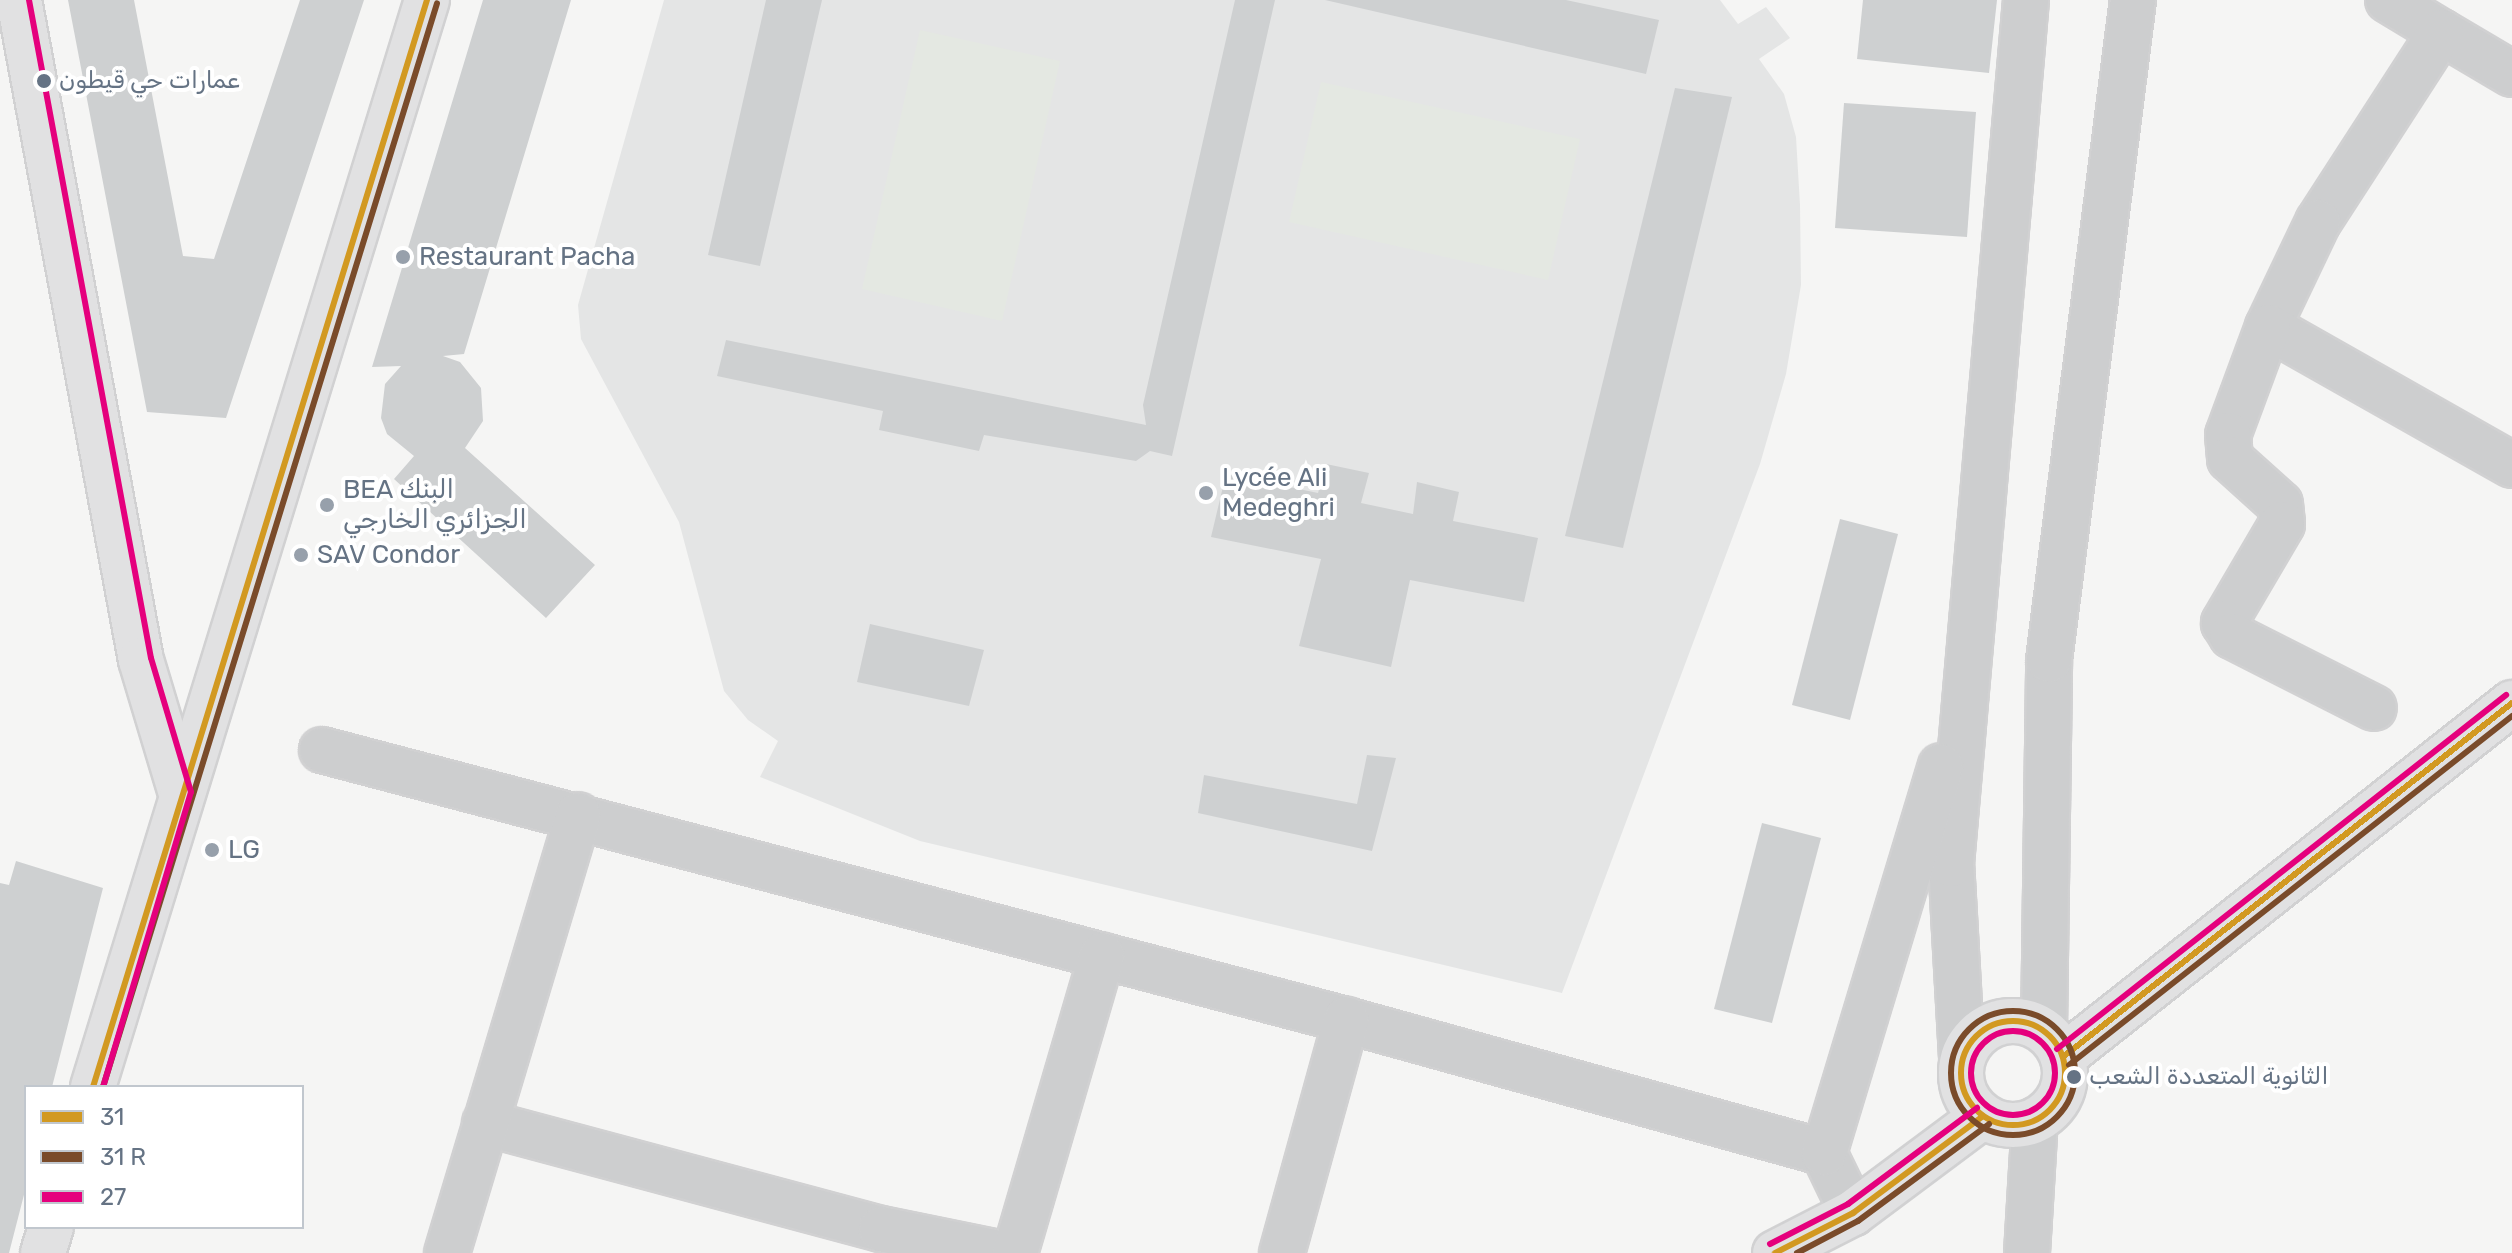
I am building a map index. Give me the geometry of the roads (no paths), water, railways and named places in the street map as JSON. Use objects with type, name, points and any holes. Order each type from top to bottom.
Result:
[{"type":"main road","points":[[19,0],[39,91],[141,660],[181,793]]},
{"type":"main road","points":[[94,1085],[427,0]]},
{"type":"main road","points":[[2054,1044],[2512,703]]},
{"type":"main road","points":[[2010,1021],[2054,1044],[2061,1096],[2035,1120],[2008,1124],[1983,1116],[1963,1086],[1962,1058],[1977,1035],[1992,1025],[2010,1021]]},
{"type":"main road","points":[[1775,1253],[1853,1213],[1983,1116]]},
{"type":"main road","points":[[43,1253],[50,1229]]},
{"type":"street","points":[[0,4],[11,0]]},
{"type":"street","points":[[1962,1058],[1951,864],[2026,0]]},
{"type":"street","points":[[2054,1044],[2049,660],[2133,0]]},
{"type":"street","points":[[2388,0],[2512,74]]},
{"type":"street","points":[[2374,708],[2232,636],[2224,623],[2282,524],[2280,504],[2230,459],[2228,435],[2268,327],[2318,222],[2441,32]]},
{"type":"street","points":[[2268,327],[2512,465]]},
{"type":"street","points":[[1853,1213],[1824,1153],[1969,675]]},
{"type":"street","points":[[322,750],[578,815],[1346,1020],[1824,1153]]},
{"type":"street","points":[[447,1253],[578,815]]},
{"type":"street","points":[[1015,1253],[1102,955]]},
{"type":"street","points":[[1282,1253],[1346,1020]]},
{"type":"street","points":[[2027,1253],[2035,1120]]},
{"type":"street","points":[[485,1123],[881,1229],[999,1253]]},
{"type":"street","points":[[836,1253],[881,1229]]},
{"type":"place","name":"عمارات حي قيطون","points":[[44,81]]},
{"type":"place","name":"Restaurant Pacha","points":[[403,257]]},
{"type":"place","name":"Lycée Ali Medeghri","points":[[1206,493]]},
{"type":"place","name":"BEA البنك الجزائري الخارجي","points":[[327,505]]},
{"type":"place","name":"SAV Condor","points":[[301,555]]},
{"type":"place","name":"LG","points":[[212,850]]},
{"type":"place","name":"الثانوية المتعددة الشعب","points":[[2074,1077]]}]
